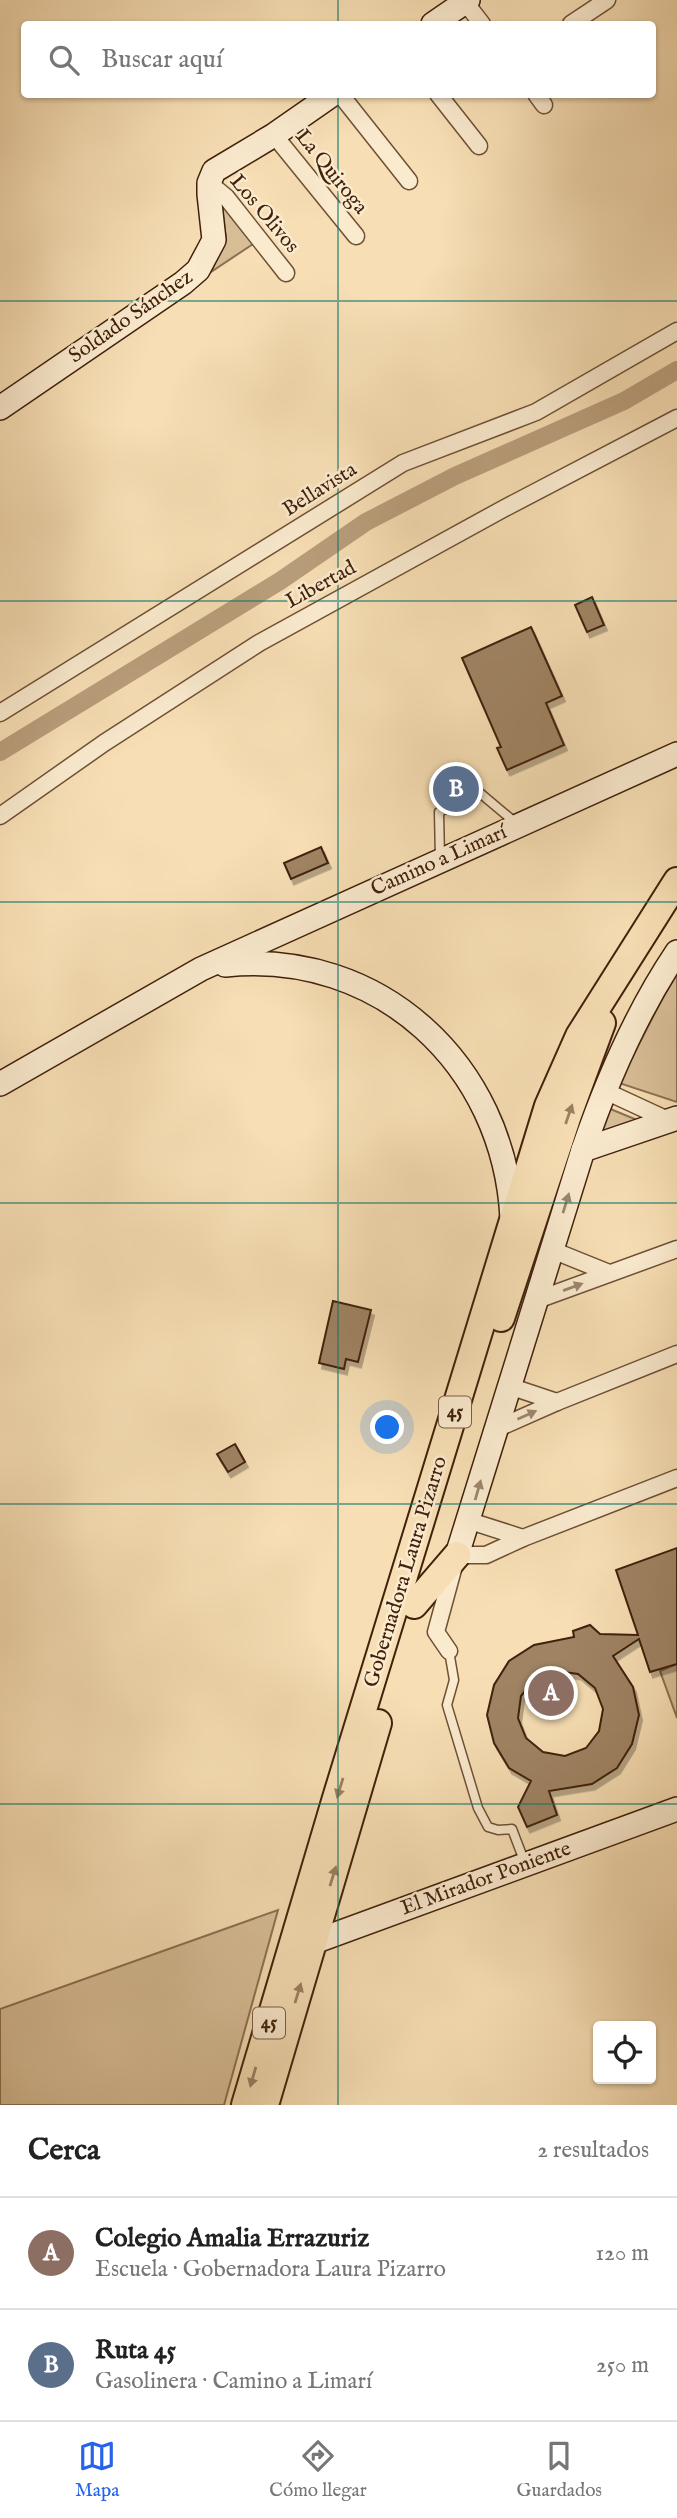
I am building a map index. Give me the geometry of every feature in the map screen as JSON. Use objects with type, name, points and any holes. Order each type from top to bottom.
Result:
[{"type":"main road","name":"Gobernadora Laura Pizarro","points":[[265,2105],[303,1942],[548,1106],[579,1037],[677,881]]},
{"type":"main road","name":"Gobernadora Laura Pizarro","points":[[245,2105],[303,1942],[414,1605],[501,1318],[568,1115],[621,972]]},
{"type":"main road","points":[[501,1318],[513,1219]]},
{"type":"main road","points":[[414,1605],[457,1555]]},
{"type":"street","points":[[576,21],[607,0]]},
{"type":"street","points":[[437,21],[466,1],[480,21]]},
{"type":"street","points":[[209,183],[214,171],[274,135],[327,98]]},
{"type":"street","points":[[343,98],[409,181]]},
{"type":"street","points":[[441,98],[479,146]]},
{"type":"street","name":"La Quiroga","points":[[274,135],[356,236]]},
{"type":"street","name":"Los Olivos","points":[[209,183],[226,197],[286,273]]},
{"type":"street","name":"Soldado Sánchez","points":[[0,408],[198,270],[214,240],[209,183]]},
{"type":"street","name":"Bellavista","points":[[0,713],[403,463],[536,412],[677,331]]},
{"type":"street","name":"Libertad","points":[[0,816],[115,736],[260,643],[503,509],[677,418]]},
{"type":"street","name":"Camino a Limarí","points":[[0,1084],[201,970],[677,754]]},
{"type":"street","points":[[290,928],[295,965]]},
{"type":"street","points":[[449,1651],[436,1632],[457,1555],[470,1521],[583,1150],[604,1090],[635,1024],[676,957]]},
{"type":"street","name":"Camino a Limarí","points":[[201,970],[245,963],[295,965],[321,971],[371,991],[415,1020],[453,1058],[482,1101],[493,1125],[508,1175],[513,1219]]},
{"type":"street","points":[[604,1090],[673,1119]]},
{"type":"street","points":[[583,1150],[673,1119]]},
{"type":"street","points":[[537,1300],[677,1248]]},
{"type":"street","points":[[552,1250],[609,1273]]},
{"type":"street","points":[[496,1429],[677,1354]]},
{"type":"street","points":[[509,1386],[557,1402]]},
{"type":"street","points":[[457,1555],[486,1555],[677,1478]]},
{"type":"street","points":[[470,1521],[523,1538]]},
{"type":"street","name":"El Mirador Poniente","points":[[303,1942],[677,1809]]},
{"type":"lane","points":[[440,861],[439,811],[480,793],[519,825]]},
{"type":"lane","points":[[449,1651],[454,1680],[447,1705],[478,1808],[488,1828],[512,1829],[525,1864]]},
{"type":"shaded area","points":[[221,201],[253,244],[211,272],[226,239]]},
{"type":"shaded area","points":[[676,972],[677,976],[677,1102],[619,1083]]},
{"type":"shaded area","points":[[608,1108],[642,1122],[596,1140]]},
{"type":"shaded area","points":[[677,1664],[677,1718],[660,1671]]},
{"type":"shaded area","points":[[278,1910],[224,2105],[0,2105],[0,2009]]},
{"type":"building","points":[[592,597],[604,625],[587,632],[575,605]]},
{"type":"building","points":[[531,627],[562,696],[546,703],[564,745],[507,770],[497,748],[501,747],[462,658]]},
{"type":"building","points":[[321,847],[328,863],[291,879],[284,863]]},
{"type":"building","points":[[333,1301],[371,1310],[358,1362],[346,1359],[344,1369],[319,1363]]},
{"type":"building","points":[[235,1444],[245,1462],[228,1472],[217,1454]]},
{"type":"building","points":[[677,1548],[677,1664],[650,1672],[639,1639],[613,1656],[633,1687],[639,1715],[632,1744],[617,1768],[592,1784],[549,1791],[557,1815],[527,1827],[518,1807],[531,1781],[509,1768],[494,1743],[487,1715],[494,1685],[509,1661],[534,1645],[574,1637],[573,1631],[590,1625],[600,1634],[638,1635],[616,1570]],"holes":[[[556,1671],[578,1674],[595,1688],[603,1709],[599,1731],[586,1748],[565,1756],[543,1752],[526,1738],[518,1718],[521,1696],[535,1679]]]},
{"type":"waterway","points":[[0,752],[280,581],[366,522],[455,476],[624,401],[677,370]]},
{"type":"place","name":"Ruta 45","points":[[456,789]]},
{"type":"place","name":"Colegio Amalia Errazuriz","points":[[551,1693]]}]
